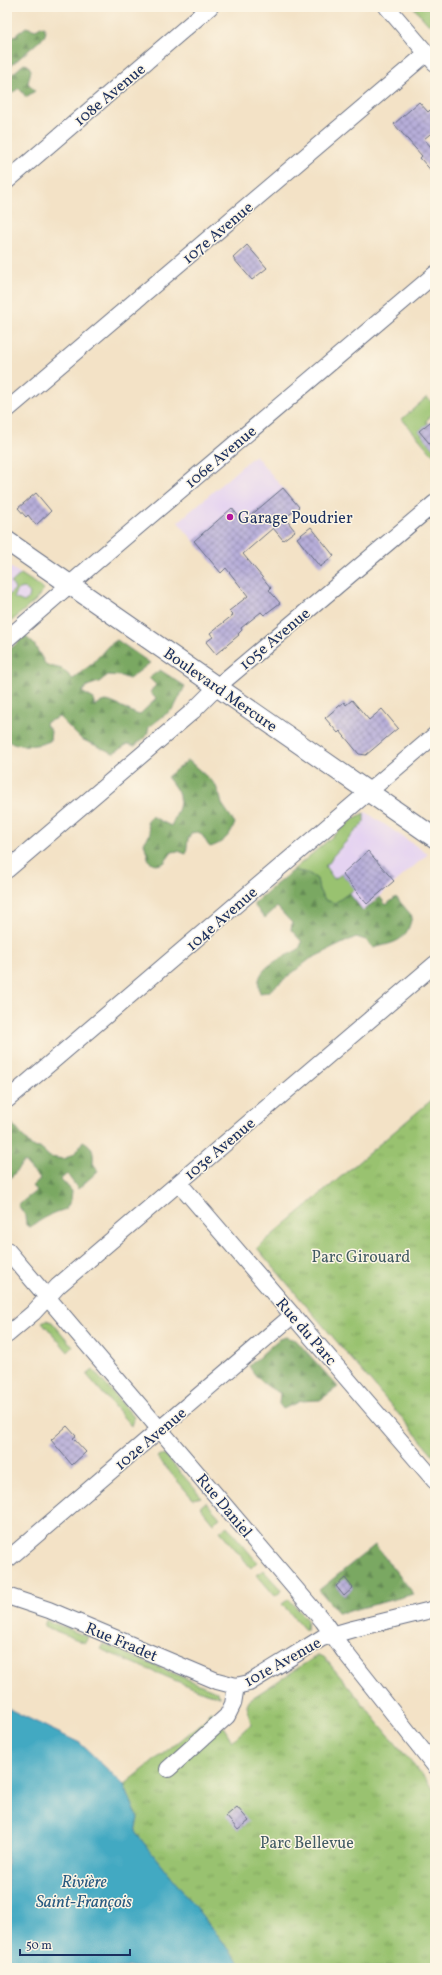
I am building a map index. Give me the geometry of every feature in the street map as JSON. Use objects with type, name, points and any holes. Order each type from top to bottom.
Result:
[{"type":"street","name":"108e Avenue","points":[[7,181],[210,7]]},
{"type":"street","points":[[387,7],[431,58]]},
{"type":"street","name":"107e Avenue","points":[[7,410],[431,58]]},
{"type":"street","name":"106e Avenue","points":[[7,639],[435,274]]},
{"type":"street","name":"105e Avenue","points":[[7,870],[193,712],[218,686],[435,503]]},
{"type":"street","name":"Boulevard Mercure","points":[[7,541],[435,838]]},
{"type":"street","name":"104e Avenue","points":[[7,1100],[435,735]]},
{"type":"street","name":"103e Avenue","points":[[7,1335],[33,1313],[48,1297],[179,1183],[435,964]]},
{"type":"street","name":"Rue du Parc","points":[[179,1183],[435,1481]]},
{"type":"street","name":"Rue Daniel","points":[[7,1250],[323,1621],[332,1635],[435,1766]]},
{"type":"street","name":"102e Avenue","points":[[7,1560],[293,1315]]},
{"type":"street","name":"Rue Fradet","points":[[7,1596],[49,1610],[194,1672],[236,1686]]},
{"type":"street","name":"101e Avenue","points":[[168,1769],[227,1716],[233,1704],[236,1686],[249,1683],[313,1643],[332,1635],[435,1609]]},
{"type":"shaded area","points":[[255,455],[299,507],[221,573],[178,522]]},
{"type":"shaded area","points":[[7,565],[44,589],[35,601],[7,625]]},
{"type":"shaded area","points":[[366,812],[428,854],[339,931],[293,870],[353,819]]},
{"type":"green space","points":[[413,7],[435,7],[435,20],[429,25]]},
{"type":"green space","points":[[40,26],[44,27],[46,32],[44,37],[7,69],[9,40],[26,27],[36,30]]},
{"type":"green space","points":[[24,64],[28,65],[31,70],[28,83],[35,91],[26,97],[19,88],[7,97],[7,71],[11,75]]},
{"type":"green space","points":[[427,397],[435,406],[435,418],[433,419],[431,416],[426,421],[428,424],[419,431],[435,450],[432,454],[402,419]]},
{"type":"green space","points":[[21,574],[44,589],[35,601],[7,625],[7,597],[15,589],[11,583]],"holes":[[[22,588],[30,593],[29,598],[24,602],[14,598],[16,592]]]},
{"type":"green space","points":[[25,636],[34,644],[46,665],[62,669],[73,679],[93,663],[108,646],[117,640],[150,663],[129,679],[121,676],[108,675],[99,682],[87,686],[82,692],[94,699],[94,706],[104,701],[109,701],[139,715],[156,699],[150,692],[156,685],[149,678],[160,670],[185,686],[174,708],[149,727],[147,735],[135,746],[128,744],[113,753],[81,739],[59,717],[45,723],[51,731],[50,741],[34,745],[12,743],[7,741],[7,652]]},
{"type":"green space","points":[[188,760],[215,784],[222,804],[235,823],[226,838],[218,844],[210,847],[200,833],[191,833],[188,839],[186,854],[178,851],[172,852],[164,863],[157,865],[149,861],[144,843],[150,834],[147,822],[151,816],[171,826],[178,811],[180,800],[179,795],[167,777]]},
{"type":"green space","points":[[364,813],[364,822],[325,866],[334,879],[342,874],[355,889],[335,903],[325,900],[319,890],[317,879],[308,873],[293,870],[353,819]]},
{"type":"green space","points":[[293,870],[308,873],[317,879],[319,890],[325,900],[335,903],[349,893],[363,911],[380,897],[386,905],[396,897],[412,916],[407,931],[399,940],[373,948],[366,940],[356,937],[310,959],[268,992],[260,993],[259,981],[261,974],[265,969],[276,961],[299,949],[302,942],[291,930],[292,923],[277,907],[265,918],[253,904]]},
{"type":"green space","name":"Parc Girouard","points":[[435,1097],[435,1457],[257,1248]]},
{"type":"green space","points":[[9,1120],[32,1147],[40,1148],[50,1157],[64,1159],[74,1154],[83,1141],[89,1145],[92,1150],[93,1163],[98,1171],[78,1189],[67,1174],[61,1179],[72,1191],[71,1200],[66,1209],[51,1214],[30,1227],[26,1225],[25,1215],[18,1205],[36,1191],[32,1186],[40,1179],[24,1162],[7,1182],[7,1122]]},
{"type":"green space","points":[[46,1320],[52,1322],[73,1347],[68,1352],[42,1322]]},
{"type":"green space","points":[[286,1337],[296,1340],[338,1387],[320,1400],[300,1401],[283,1409],[279,1404],[280,1393],[262,1382],[249,1366],[279,1339]]},
{"type":"green space","points":[[93,1370],[134,1417],[131,1426],[87,1375]]},
{"type":"green space","points":[[159,1455],[166,1456],[202,1497],[193,1499],[157,1457]]},
{"type":"green space","points":[[206,1502],[220,1518],[213,1523],[200,1507]]},
{"type":"green space","points":[[227,1526],[257,1562],[251,1568],[220,1531]]},
{"type":"green space","points":[[375,1545],[414,1594],[346,1612],[338,1612],[319,1590]],"holes":[[[345,1579],[353,1588],[344,1596],[336,1586]]]},
{"type":"green space","points":[[263,1570],[282,1591],[275,1596],[257,1575]]},
{"type":"green space","points":[[289,1599],[307,1620],[306,1631],[282,1604]]},
{"type":"green space","points":[[46,1620],[88,1637],[85,1643],[44,1626]]},
{"type":"green space","points":[[103,1644],[216,1691],[221,1697],[203,1692],[100,1649]]},
{"type":"green space","name":"Parc Bellevue","points":[[318,1655],[324,1657],[435,1791],[435,1968],[244,1968],[135,1832],[138,1818],[124,1785],[206,1719],[210,1711],[215,1713],[232,1741],[251,1724],[247,1706],[249,1700]]},
{"type":"water","name":"Rivière Saint-François","points":[[7,1708],[80,1743],[124,1785],[138,1818],[135,1832],[244,1968],[7,1968]]},
{"type":"building","points":[[419,102],[428,112],[430,110],[435,116],[435,130],[424,139],[432,148],[435,145],[435,175],[420,158],[422,156],[394,124]]},
{"type":"building","points":[[247,245],[267,268],[252,280],[233,258]]},
{"type":"building","points":[[435,418],[435,450],[419,431]]},
{"type":"building","points":[[283,488],[299,507],[285,518],[295,531],[283,540],[273,528],[243,554],[271,588],[269,590],[280,603],[264,615],[261,612],[241,628],[242,630],[238,634],[239,635],[216,654],[206,642],[213,637],[210,633],[233,615],[229,611],[248,596],[226,568],[221,573],[194,541],[232,508],[243,522]]},
{"type":"building","points":[[36,493],[51,511],[36,525],[28,515],[26,517],[18,508]]},
{"type":"building","points":[[311,527],[334,556],[320,567],[297,538]]},
{"type":"building","points":[[352,700],[369,720],[382,709],[398,728],[366,755],[359,754],[340,731],[338,733],[325,718],[344,702],[346,705]]},
{"type":"building","points":[[368,851],[394,881],[367,904],[342,874]]},
{"type":"building","points":[[67,1426],[76,1436],[73,1438],[86,1452],[72,1465],[51,1440]]},
{"type":"building","points":[[345,1578],[353,1588],[344,1596],[336,1586]]},
{"type":"building","points":[[237,1807],[249,1821],[238,1830],[226,1816]]},
{"type":"place","name":"Garage Poudrier","points":[[230,517]]}]
